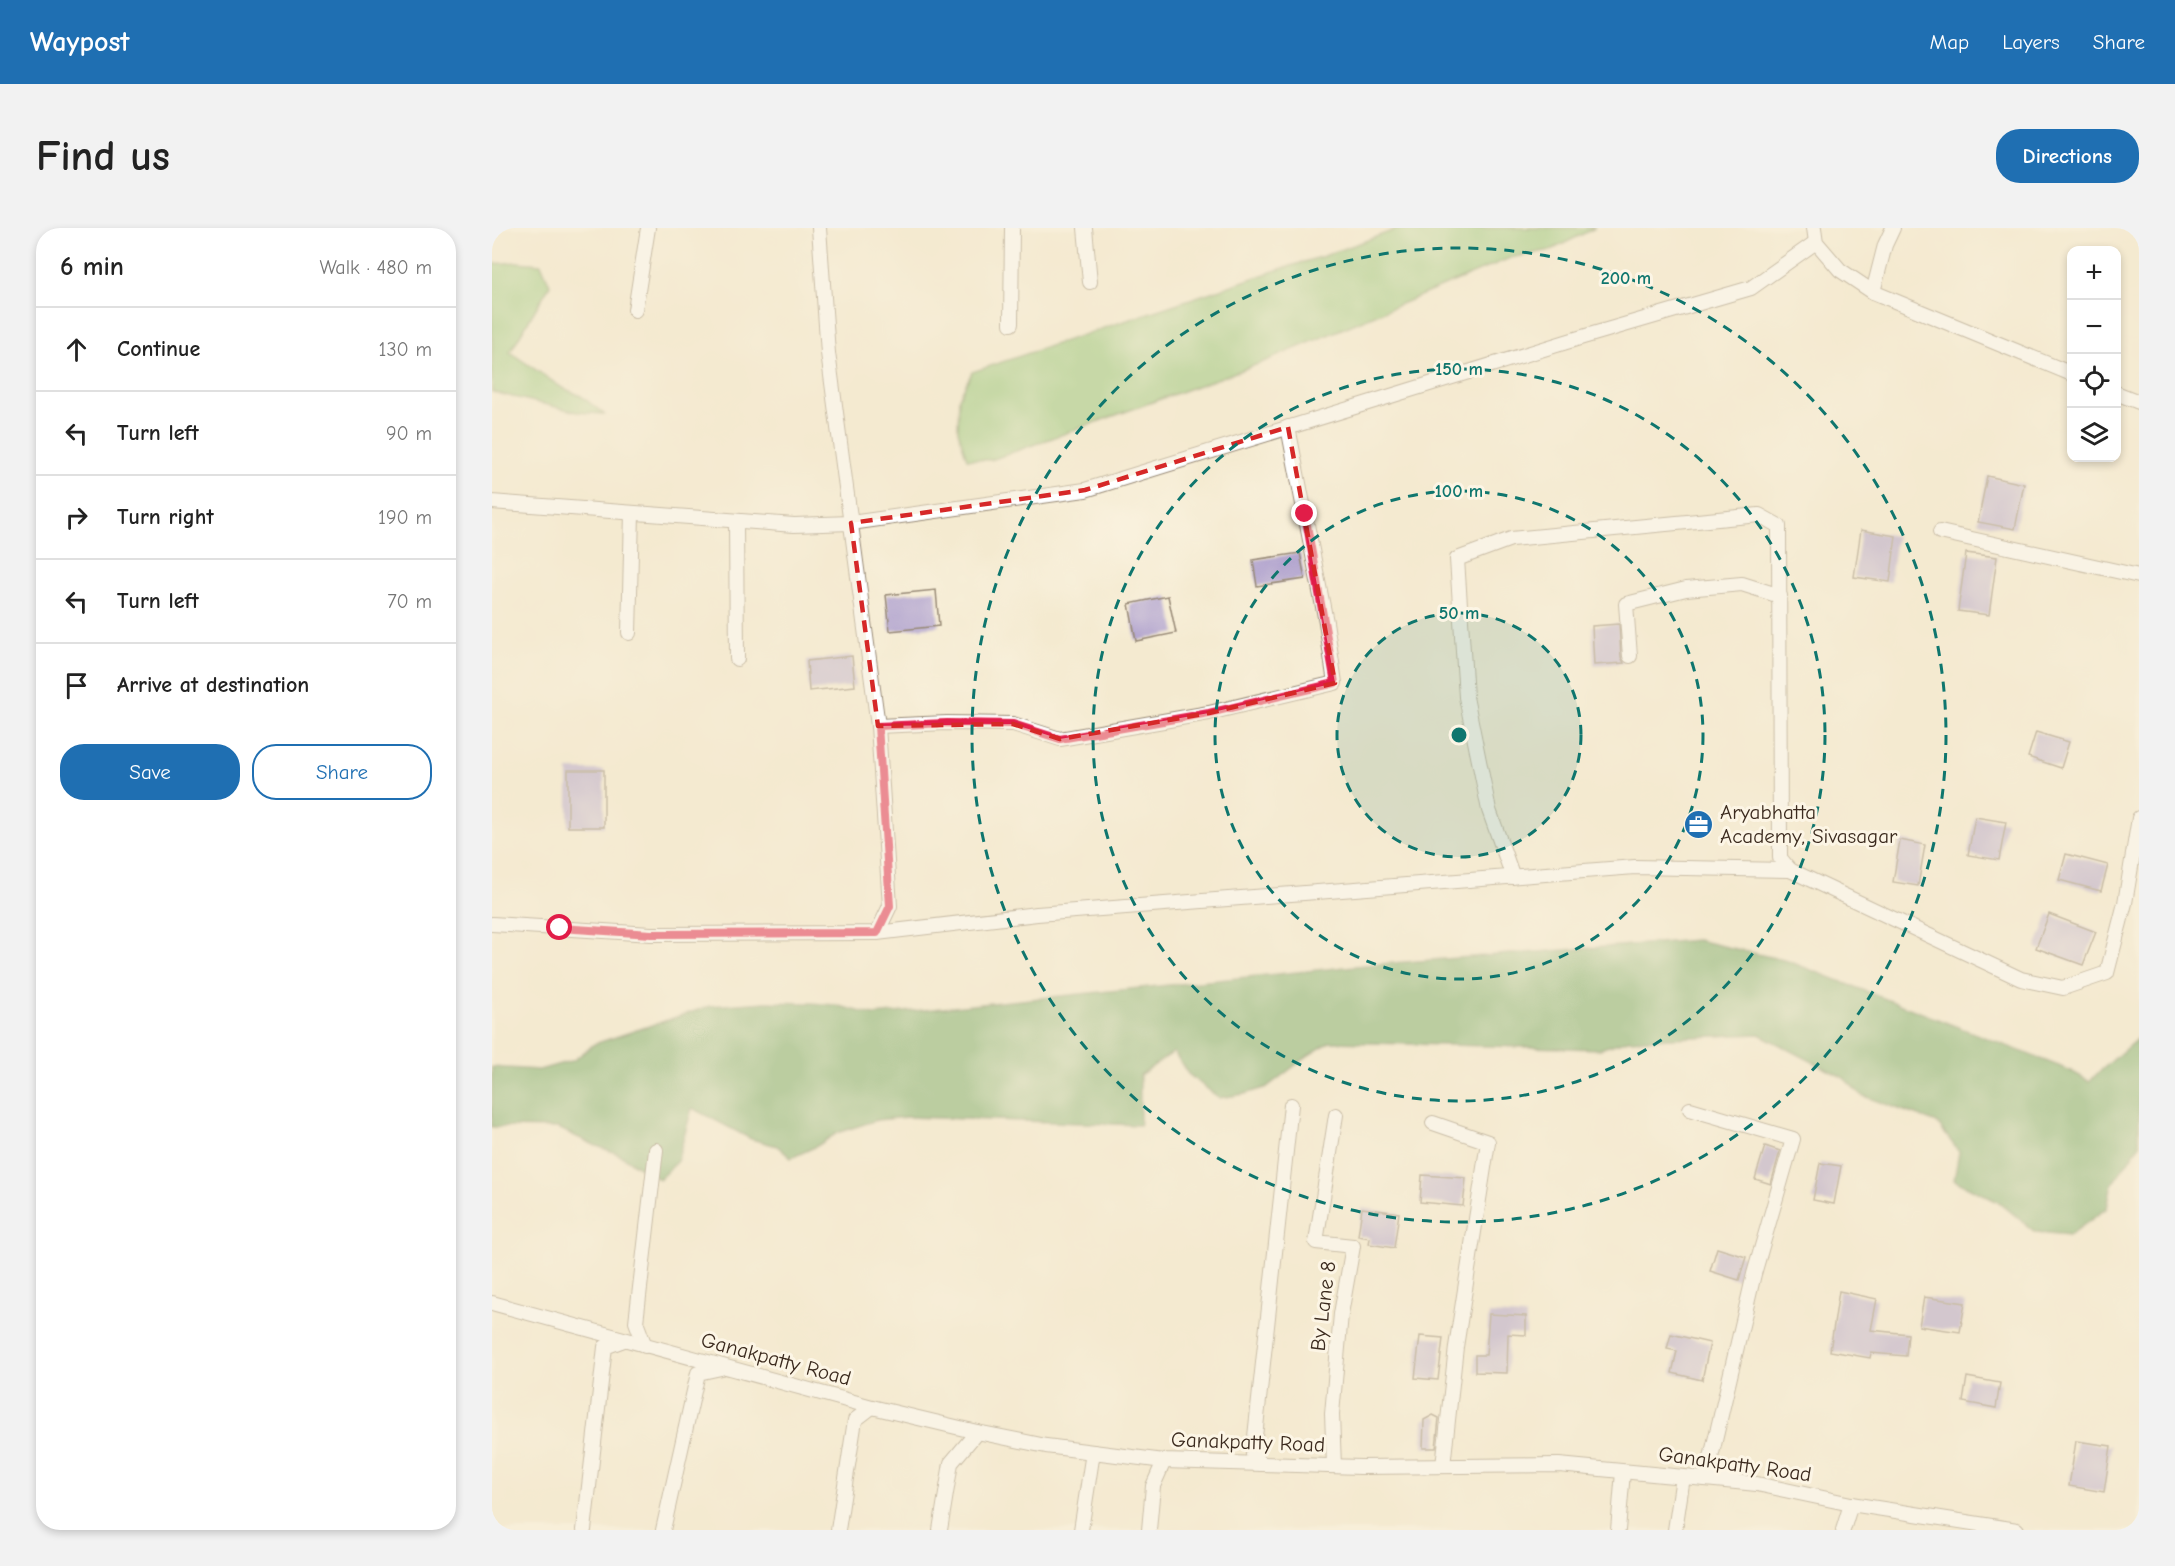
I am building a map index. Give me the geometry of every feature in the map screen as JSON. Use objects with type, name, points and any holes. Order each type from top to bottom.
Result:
[{"type":"street","points":[[635,310],[648,228]]},
{"type":"street","points":[[819,228],[828,353],[878,726],[890,906],[877,933]]},
{"type":"street","points":[[1011,324],[1012,228]]},
{"type":"street","points":[[1085,228],[1090,282]]},
{"type":"street","points":[[1873,292],[1893,228]]},
{"type":"street","points":[[492,502],[794,525],[851,523],[1085,490],[1750,288],[1815,235],[1840,270],[1873,292],[2067,372]]},
{"type":"street","points":[[2121,395],[2139,402]]},
{"type":"street","points":[[878,726],[947,723],[1013,724],[1060,739],[1209,713],[1335,683],[1288,427]]},
{"type":"street","points":[[629,633],[632,513]]},
{"type":"street","points":[[1513,877],[1489,810],[1466,697],[1457,559],[1511,539],[1759,515],[1779,526],[1780,858],[1790,870]]},
{"type":"street","points":[[736,521],[737,659]]},
{"type":"street","points":[[1940,532],[2139,576]]},
{"type":"street","points":[[1630,656],[1626,604],[1686,589],[1742,584],[1780,596]]},
{"type":"street","points":[[492,924],[651,934],[877,933],[1037,914],[1635,867],[1790,870],[2021,979],[2063,988],[2107,973],[2125,903],[2139,818]]},
{"type":"street","points":[[1262,1464],[1252,1455],[1291,1105]]},
{"type":"street","points":[[1690,1109],[1793,1139],[1754,1274],[1706,1479]]},
{"type":"street","name":"By Lane 8","points":[[1334,1466],[1333,1403],[1341,1314],[1353,1246],[1316,1242],[1336,1115]]},
{"type":"street","points":[[1433,1123],[1488,1142],[1456,1347],[1443,1466]]},
{"type":"street","points":[[645,1346],[636,1322],[656,1150]]},
{"type":"street","name":"Ganakpatty Road","points":[[492,1303],[872,1407],[1046,1446],[1164,1461],[1334,1466],[1559,1465],[1757,1484],[1851,1504],[2017,1530]]},
{"type":"street","points":[[584,1530],[605,1347],[624,1340]]},
{"type":"street","points":[[663,1530],[698,1372],[726,1367]]},
{"type":"street","points":[[838,1530],[855,1419],[872,1407]]},
{"type":"street","points":[[940,1530],[951,1463],[977,1432]]},
{"type":"street","points":[[1081,1530],[1093,1452]]},
{"type":"street","points":[[1149,1530],[1153,1486],[1164,1461]]},
{"type":"street","points":[[1618,1530],[1623,1472]]},
{"type":"street","points":[[1675,1530],[1683,1477]]},
{"type":"street","points":[[1843,1530],[1851,1504]]},
{"type":"highlighted area","points":[[1288,427],[1335,683],[1209,713],[1060,739],[1013,724],[878,726],[851,523],[1085,490]]},
{"type":"green space","points":[[1400,228],[1595,228],[1551,250],[1510,258],[1261,363],[991,460],[967,459],[958,431],[959,398],[972,372],[1324,256]]},
{"type":"green space","points":[[517,262],[541,264],[550,285],[510,352],[561,387],[581,396],[604,414],[577,412],[492,392],[492,264]]},
{"type":"green space","points":[[1697,940],[1788,961],[2069,1070],[2089,1081],[2139,1037],[2139,1146],[2112,1184],[2107,1208],[2070,1235],[2035,1232],[2000,1203],[1954,1180],[1959,1152],[1937,1123],[1861,1095],[1844,1078],[1759,1034],[1628,1040],[1600,1049],[1330,1042],[1267,1087],[1245,1094],[1219,1098],[1188,1074],[1174,1052],[1140,1075],[1140,1125],[907,1117],[877,1120],[837,1133],[817,1146],[791,1158],[777,1146],[751,1139],[692,1108],[677,1162],[659,1179],[618,1154],[558,1128],[492,1127],[492,1067],[539,1070],[574,1060],[594,1044],[710,1006],[766,1002],[811,1003],[835,1005],[874,1015],[1365,965]]},
{"type":"building","points":[[1987,476],[2024,484],[2015,529],[1978,522]]},
{"type":"building","points":[[1861,530],[1896,536],[1890,582],[1854,577]]},
{"type":"building","points":[[1300,553],[1305,579],[1257,586],[1253,560]]},
{"type":"building","points":[[1966,553],[1997,557],[1989,615],[1958,611]]},
{"type":"building","points":[[936,590],[939,626],[890,631],[886,595]]},
{"type":"building","points":[[1168,596],[1176,633],[1136,641],[1129,604]]},
{"type":"building","points":[[1619,624],[1621,657],[1624,663],[1594,665],[1592,626]]},
{"type":"building","points":[[852,656],[855,686],[809,691],[807,661]]},
{"type":"building","points":[[2036,732],[2069,742],[2061,768],[2028,757]]},
{"type":"building","points":[[568,770],[604,770],[604,827],[568,827]]},
{"type":"building","points":[[1975,817],[2006,822],[1999,860],[1968,855]]},
{"type":"building","points":[[1900,840],[1925,845],[1918,886],[1893,882]]},
{"type":"building","points":[[2066,854],[2108,865],[2101,891],[2059,880]]},
{"type":"building","points":[[2049,914],[2096,932],[2083,965],[2036,948]]},
{"type":"building","points":[[1765,1146],[1780,1151],[1771,1184],[1755,1179]]},
{"type":"building","points":[[1820,1163],[1841,1166],[1834,1204],[1813,1200]]},
{"type":"building","points":[[1422,1175],[1466,1178],[1463,1206],[1420,1202]]},
{"type":"building","points":[[1362,1208],[1399,1213],[1394,1248],[1369,1244],[1370,1238],[1358,1236]]},
{"type":"building","points":[[1717,1248],[1746,1257],[1739,1280],[1710,1271]]},
{"type":"building","points":[[1839,1291],[1877,1299],[1871,1330],[1908,1334],[1906,1356],[1871,1353],[1870,1358],[1830,1351]]},
{"type":"building","points":[[1924,1297],[1965,1303],[1960,1332],[1919,1326]]},
{"type":"building","points":[[1489,1314],[1526,1316],[1526,1335],[1508,1334],[1507,1373],[1475,1372],[1475,1355],[1486,1355]]},
{"type":"building","points":[[1671,1334],[1710,1343],[1702,1380],[1672,1373],[1677,1351],[1667,1349]]},
{"type":"building","points":[[1420,1336],[1443,1338],[1438,1380],[1415,1378]]},
{"type":"building","points":[[1967,1377],[2000,1383],[1996,1408],[1963,1402]]},
{"type":"building","points":[[1433,1415],[1439,1418],[1436,1448],[1423,1448],[1424,1420]]},
{"type":"building","points":[[2076,1441],[2111,1446],[2104,1492],[2069,1486]]},
{"type":"place","name":"Aryabhatta Academy, Sivasagar","points":[[1699,824]]},
{"type":"route","points":[[560,928],[651,934],[877,933],[890,906],[878,726],[947,723],[1013,724],[1060,739],[1209,713],[1335,683],[1326,622],[1305,514]]}]
